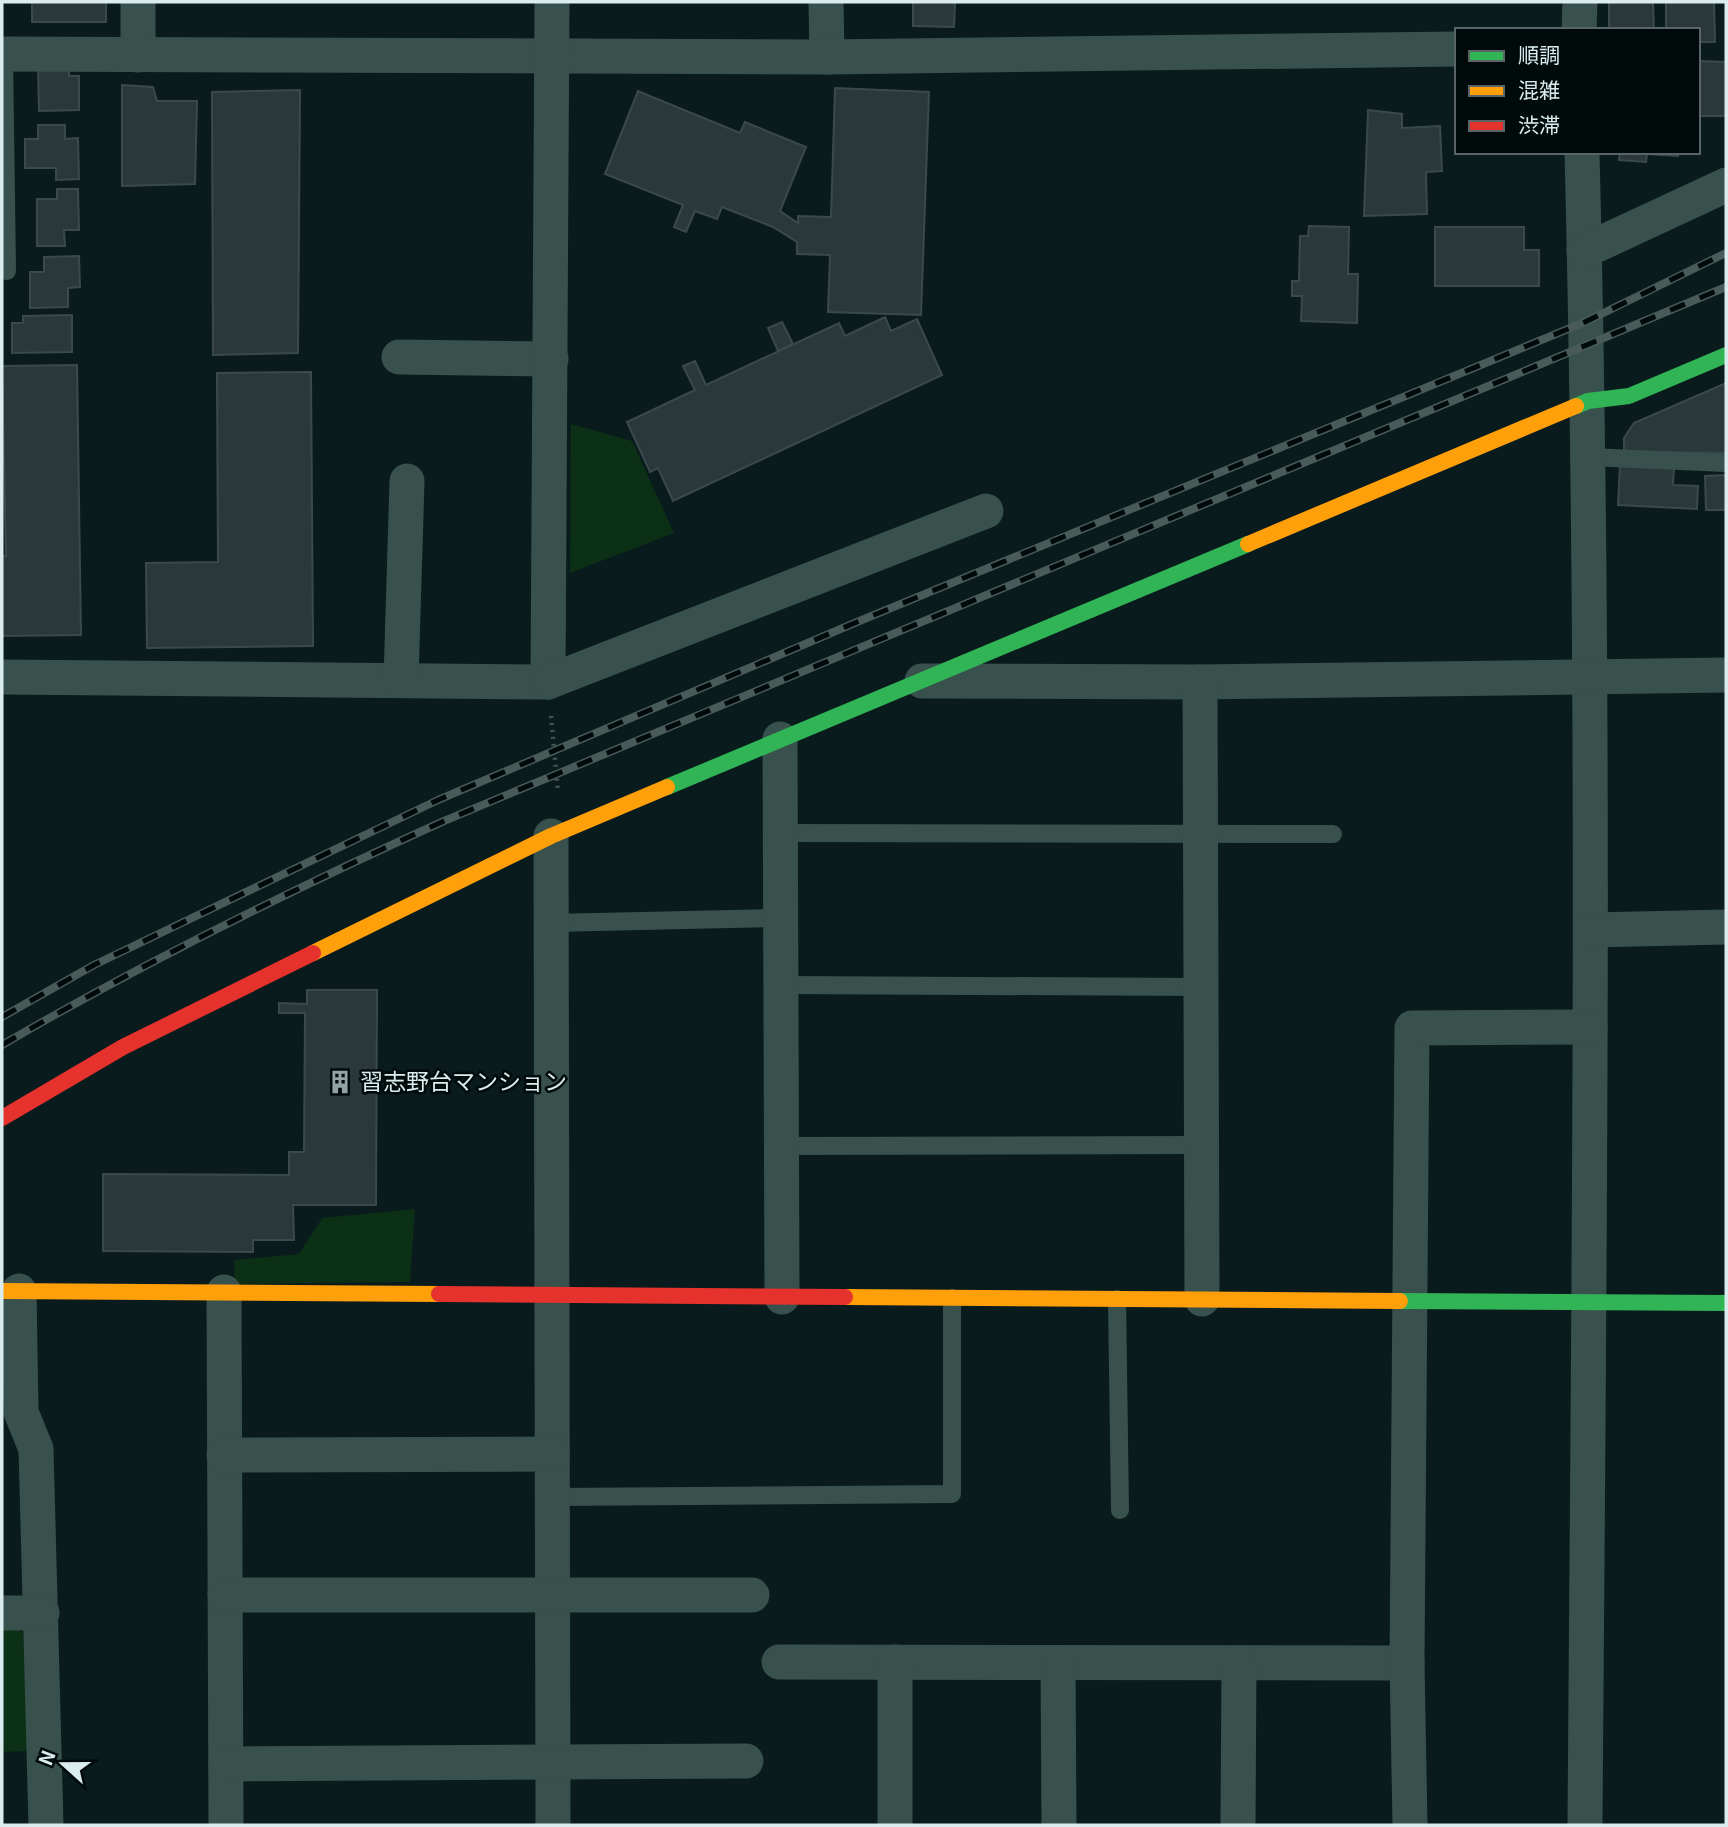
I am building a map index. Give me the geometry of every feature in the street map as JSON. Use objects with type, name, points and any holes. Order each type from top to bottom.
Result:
[{"type":"street","points":[[138,2],[138,55]]},
{"type":"street","points":[[548,682],[552,2]]},
{"type":"street","points":[[826,2],[827,57]]},
{"type":"street","points":[[1579,28],[1580,2]]},
{"type":"street","points":[[3,54],[827,57],[1455,49]]},
{"type":"street","points":[[1581,154],[1589,457],[1591,930],[1585,1825]]},
{"type":"street","points":[[1584,251],[1726,185]]},
{"type":"street","points":[[2,1118],[122,1047],[557,833],[1588,401],[1629,396],[1726,355]]},
{"type":"street","points":[[399,357],[551,359]]},
{"type":"street","points":[[401,680],[407,481]]},
{"type":"street","points":[[2,677],[548,682],[986,511]]},
{"type":"street","points":[[922,681],[1200,682],[1726,675]]},
{"type":"street","points":[[1200,682],[1202,1300]]},
{"type":"street","points":[[780,739],[782,1297]]},
{"type":"street","points":[[553,1825],[551,923],[557,833]]},
{"type":"street","points":[[1591,930],[1726,927]]},
{"type":"street","points":[[1410,1825],[1407,1663],[1412,1028],[1590,1027]]},
{"type":"street","points":[[46,1825],[36,1449],[21,1412],[10,1291],[1726,1303]]},
{"type":"street","points":[[224,1292],[226,1825]]},
{"type":"street","points":[[224,1455],[552,1454]]},
{"type":"street","points":[[225,1595],[752,1595]]},
{"type":"street","points":[[2,1613],[42,1613]]},
{"type":"street","points":[[779,1662],[1407,1663]]},
{"type":"street","points":[[895,1662],[895,1825]]},
{"type":"street","points":[[1058,1663],[1059,1825]]},
{"type":"street","points":[[1238,1825],[1239,1663]]},
{"type":"street","points":[[226,1764],[746,1761]]},
{"type":"lane","points":[[3,54],[7,271]]},
{"type":"lane","points":[[1589,457],[1726,463]]},
{"type":"lane","points":[[780,833],[1333,834]]},
{"type":"lane","points":[[551,923],[781,918]]},
{"type":"lane","points":[[781,985],[1201,987]]},
{"type":"lane","points":[[782,1146],[1202,1145]]},
{"type":"lane","points":[[552,1497],[952,1494],[952,1298]]},
{"type":"lane","points":[[1118,1299],[1120,1510]]},
{"type":"path","points":[[548,682],[557,833]]},
{"type":"green space","points":[[571,424],[632,441],[674,533],[570,573]]},
{"type":"green space","points":[[415,1209],[410,1282],[235,1284],[234,1260],[299,1254],[322,1218]]},
{"type":"green space","points":[[2,1621],[11,1621],[23,1634],[28,1751],[2,1752]]},
{"type":"building","points":[[32,2],[106,2],[106,22],[32,22]]},
{"type":"building","points":[[913,2],[955,2],[954,27],[913,26]]},
{"type":"building","points":[[1609,2],[1653,2],[1654,28],[1609,28]]},
{"type":"building","points":[[1666,2],[1714,2],[1715,42],[1700,42],[1700,28],[1666,28]]},
{"type":"building","points":[[1700,61],[1726,62],[1726,116],[1700,116]]},
{"type":"building","points":[[38,65],[69,65],[69,76],[79,76],[79,110],[39,111]]},
{"type":"building","points":[[122,85],[153,87],[157,101],[197,101],[195,184],[122,186]]},
{"type":"building","points":[[835,88],[929,92],[921,315],[828,312],[830,255],[797,254],[797,242],[773,227],[722,207],[717,219],[695,211],[686,232],[674,227],[683,205],[605,174],[638,91],[740,133],[745,122],[806,147],[780,211],[798,223],[798,216],[831,217]]},
{"type":"building","points":[[300,90],[298,353],[213,355],[212,92]]},
{"type":"building","points":[[1368,110],[1402,114],[1402,128],[1440,126],[1442,171],[1426,172],[1427,214],[1364,216]]},
{"type":"building","points":[[38,125],[65,125],[65,139],[78,138],[79,179],[56,180],[56,168],[25,168],[25,139],[38,139]]},
{"type":"building","points":[[1620,154],[1647,154],[1646,162],[1619,160]]},
{"type":"building","points":[[1647,154],[1678,154],[1678,156]]},
{"type":"building","points":[[57,189],[78,189],[79,230],[64,230],[65,246],[37,246],[37,199],[57,199]]},
{"type":"building","points":[[1309,226],[1349,227],[1348,274],[1358,274],[1357,323],[1301,321],[1302,296],[1292,296],[1292,281],[1299,281],[1300,236],[1308,236]]},
{"type":"building","points":[[1435,227],[1524,227],[1524,250],[1539,250],[1539,286],[1435,286]]},
{"type":"building","points":[[79,256],[80,287],[68,288],[68,307],[30,308],[30,272],[44,272],[44,257]]},
{"type":"building","points":[[72,315],[72,352],[12,353],[12,323],[23,323],[23,316]]},
{"type":"building","points":[[885,317],[891,331],[917,319],[942,375],[673,501],[658,468],[650,472],[627,422],[695,390],[683,366],[695,361],[706,385],[839,323],[845,336]]},
{"type":"building","points":[[782,322],[793,344],[778,351],[768,328]]},
{"type":"building","points":[[77,365],[81,635],[2,636],[2,556],[6,556],[2,366]]},
{"type":"building","points":[[311,372],[313,646],[147,648],[146,563],[218,562],[217,373]]},
{"type":"building","points":[[1726,383],[1726,453],[1624,452],[1624,438],[1634,423]]},
{"type":"building","points":[[1620,465],[1674,467],[1673,485],[1698,486],[1697,509],[1618,505]]},
{"type":"building","points":[[1726,475],[1726,510],[1706,510],[1705,476]]},
{"type":"building","name":"習志野台マンション","points":[[307,990],[377,990],[376,1205],[293,1205],[294,1240],[253,1240],[253,1252],[103,1251],[103,1174],[289,1175],[289,1152],[304,1152],[305,1013],[279,1013],[279,1003],[307,1004]]},
{"type":"railway","points":[[2,1017],[94,965],[438,800],[857,622],[1585,322],[1726,253]]},
{"type":"railway","points":[[2,1045],[220,927],[444,821],[1726,287]]},
{"type":"traffic: fast","points":[[1576,406],[1588,401],[1629,396],[1726,355]]},
{"type":"traffic: fast","points":[[667,787],[1248,544]]},
{"type":"traffic: fast","points":[[1400,1301],[1726,1303]]},
{"type":"traffic: slow","points":[[1248,544],[1576,406]]},
{"type":"traffic: slow","points":[[313,953],[551,836],[667,787]]},
{"type":"traffic: slow","points":[[2,1291],[439,1294]]},
{"type":"traffic: slow","points":[[845,1297],[1400,1301]]},
{"type":"traffic: jam","points":[[2,1118],[123,1047],[313,953]]},
{"type":"traffic: jam","points":[[439,1294],[845,1297]]},
{"type":"place","name":"習志野台マンション","points":[[340,1082]]}]
